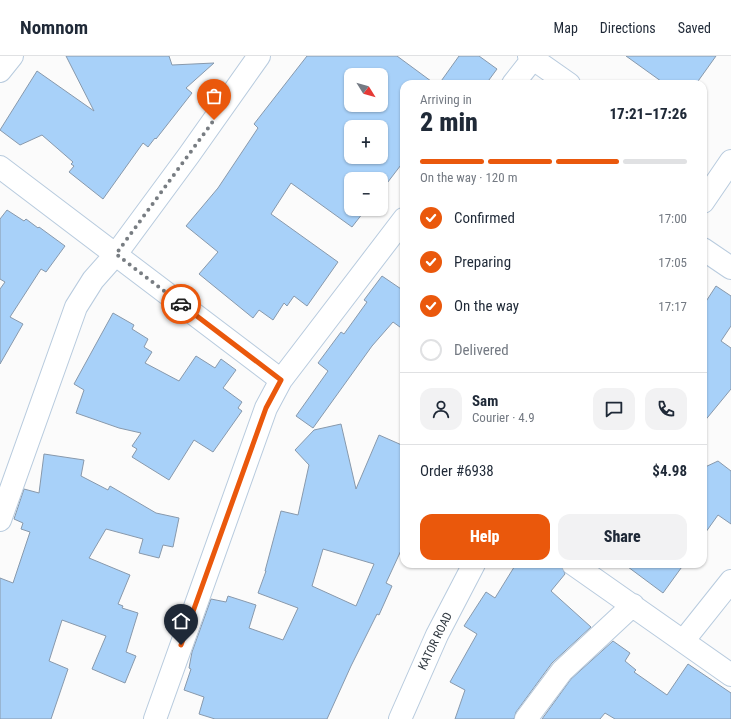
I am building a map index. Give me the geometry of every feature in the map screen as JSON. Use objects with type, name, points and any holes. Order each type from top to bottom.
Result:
[{"type":"street","points":[[0,71],[12,56]]},
{"type":"street","points":[[0,520],[76,307],[93,280],[116,254],[189,155],[259,56]]},
{"type":"street","points":[[516,80],[532,57],[564,80]]},
{"type":"street","points":[[707,189],[731,161]]},
{"type":"street","points":[[0,167],[281,380]]},
{"type":"street","points":[[155,719],[266,408],[281,380],[400,224]]},
{"type":"street","points":[[707,252],[731,268]]},
{"type":"street","name":"KATOR ROAD","points":[[400,719],[437,635],[472,568]]},
{"type":"street","points":[[579,568],[633,604],[731,675]]},
{"type":"street","points":[[684,640],[731,581]]},
{"type":"street","points":[[526,719],[562,672],[633,604]]},
{"type":"building","points":[[66,56],[169,56],[172,65],[214,63],[186,88],[192,93],[156,139],[155,138],[148,147],[143,143],[103,199],[69,172],[74,166],[71,164],[73,162],[42,135],[20,145],[0,130],[37,71],[94,111]]},
{"type":"building","points":[[307,56],[397,56],[430,80],[400,80],[400,166],[388,182],[388,172],[344,172],[344,216],[361,216],[352,227],[291,183],[271,214],[338,262],[307,306],[294,296],[287,306],[284,303],[273,320],[259,310],[253,318],[199,274],[218,252],[186,226],[218,188],[258,128],[254,124]]},
{"type":"building","points":[[459,56],[479,56],[497,69],[489,80],[442,80]]},
{"type":"building","points":[[626,56],[716,56],[699,80],[659,80]]},
{"type":"building","points":[[7,210],[24,221],[26,219],[38,228],[39,227],[65,246],[46,272],[41,269],[10,317],[23,324],[0,364],[0,289],[5,282],[0,279],[0,219]]},
{"type":"building","points":[[382,276],[400,288],[400,327],[393,322],[372,346],[313,428],[296,416],[328,371],[318,363],[341,332],[344,334],[367,302],[364,300]]},
{"type":"building","points":[[716,286],[731,296],[731,326],[721,341],[731,348],[731,389],[707,418],[707,300]]},
{"type":"building","points":[[113,313],[134,325],[132,329],[148,339],[144,347],[152,352],[145,363],[179,381],[196,356],[215,368],[221,359],[236,370],[223,388],[242,402],[238,408],[242,411],[213,452],[194,440],[169,480],[132,457],[137,449],[132,446],[141,433],[119,428],[76,413],[84,390],[74,384]]},
{"type":"building","points":[[341,424],[356,489],[379,435],[400,444],[400,553],[386,583],[392,586],[379,615],[377,614],[351,666],[327,719],[215,719],[199,714],[204,697],[184,690],[191,669],[189,668],[192,652],[211,599],[226,602],[228,596],[256,605],[249,628],[283,640],[298,608],[258,593],[266,571],[281,511],[298,515],[309,465],[295,450],[314,430]],"holes":[[[323,549],[374,564],[356,606],[312,586]]]},
{"type":"building","points":[[44,454],[84,460],[81,476],[108,490],[110,486],[156,513],[179,518],[173,547],[163,545],[159,558],[139,553],[143,539],[106,529],[89,558],[130,575],[118,604],[123,606],[122,608],[138,613],[126,652],[136,656],[125,683],[92,669],[106,636],[62,620],[49,661],[68,669],[51,719],[0,719],[0,578],[13,583],[30,532],[21,529],[23,523],[14,519],[24,489],[39,493]]},
{"type":"building","points":[[718,461],[731,471],[731,524],[718,515],[707,530],[707,466]]},
{"type":"building","points":[[514,568],[563,568],[565,574],[551,591],[591,627],[552,663],[516,712],[514,719],[455,719],[465,690],[450,682],[477,634],[464,626],[486,592],[495,598]]},
{"type":"building","points":[[629,568],[681,568],[663,593]]},
{"type":"building","points":[[613,641],[630,653],[625,661],[636,670],[634,672],[667,695],[688,664],[731,693],[731,719],[615,719],[605,713],[600,719],[542,719],[571,679]]},
{"type":"way so far","points":[[181,304],[116,254],[214,120]]},
{"type":"route","points":[[181,304],[281,380],[266,408],[181,645]]}]
